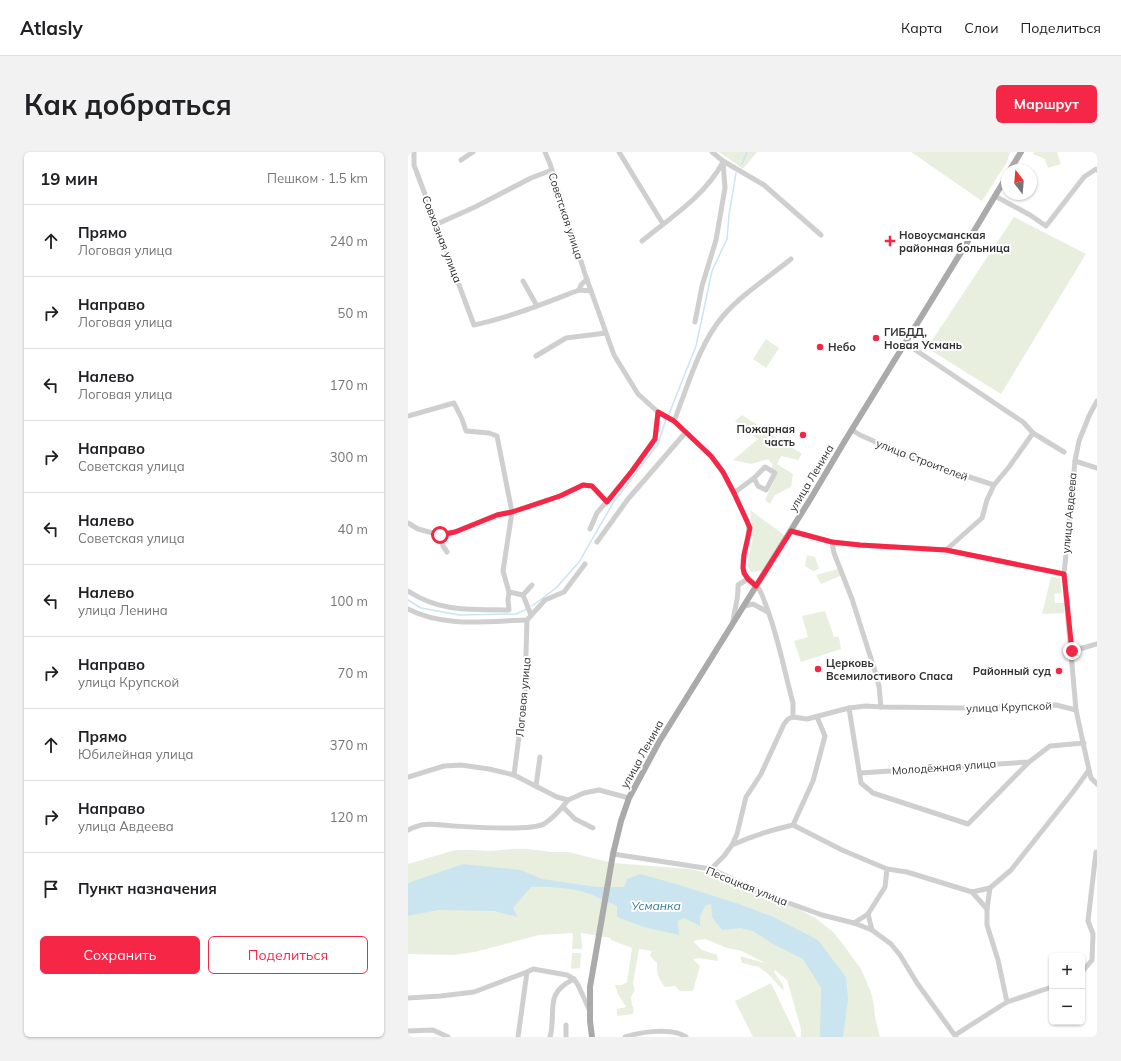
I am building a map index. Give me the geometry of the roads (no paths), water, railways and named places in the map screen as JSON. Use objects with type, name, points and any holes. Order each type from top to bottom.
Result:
[{"type":"main road","points":[[1014,164],[1021,152]]},
{"type":"main road","name":"улица Ленина","points":[[589,1009],[590,987],[612,857],[621,821],[629,798],[659,742],[791,531],[1001,186]]},
{"type":"main road","points":[[589,1009],[592,1037]]},
{"type":"street","name":"Совхозная улица","points":[[414,152],[414,165],[474,325],[501,319],[537,306]]},
{"type":"street","points":[[461,160],[474,152]]},
{"type":"street","name":"Советская улица","points":[[545,152],[614,355],[638,394],[658,412],[674,421],[686,432],[711,456],[723,472],[750,528],[744,555],[743,568],[748,579]]},
{"type":"street","points":[[619,152],[663,224]]},
{"type":"street","points":[[712,152],[723,161],[764,185],[821,235]]},
{"type":"street","points":[[1013,164],[1016,157],[1015,152]]},
{"type":"street","points":[[408,154],[414,160]]},
{"type":"street","points":[[642,241],[690,202],[717,173],[723,161]]},
{"type":"street","points":[[695,322],[702,286],[716,240],[725,188],[723,161]]},
{"type":"street","points":[[995,196],[1030,215],[1046,226],[1084,177],[1096,169],[1097,170]]},
{"type":"street","points":[[437,224],[475,207],[531,178],[552,170]]},
{"type":"street","points":[[674,421],[705,342],[722,317],[748,292],[792,259]]},
{"type":"street","points":[[579,290],[587,279]]},
{"type":"street","points":[[523,281],[537,306],[579,290],[591,290]]},
{"type":"street","points":[[536,356],[566,338],[606,333]]},
{"type":"street","points":[[907,340],[914,349],[1023,422],[1033,433],[1064,452]]},
{"type":"street","name":"улица Авдеева","points":[[1072,651],[1064,574],[1074,461],[1079,441],[1097,401]]},
{"type":"street","points":[[408,416],[454,403],[466,431],[490,433],[497,436],[512,512],[503,571],[509,592],[509,610],[455,609],[438,606],[408,591]]},
{"type":"street","points":[[590,529],[597,513],[632,471],[655,439],[658,412]]},
{"type":"street","name":"улица Строителей","points":[[852,430],[914,459],[956,474],[994,485]]},
{"type":"street","points":[[596,542],[628,500],[686,432]]},
{"type":"street","points":[[946,550],[982,518],[994,485],[1009,467],[1033,433]]},
{"type":"street","points":[[1074,461],[1097,468]]},
{"type":"street","points":[[734,493],[754,478],[765,467],[775,474],[766,490],[758,486],[754,478]]},
{"type":"street","points":[[408,523],[418,529],[440,535],[455,532],[497,515],[512,512],[560,496],[583,485],[592,486],[607,502]]},
{"type":"street","points":[[791,531],[832,542],[946,550],[1064,574]]},
{"type":"street","points":[[440,535],[443,546],[447,552]]},
{"type":"street","points":[[832,542],[834,552],[852,599],[875,671],[879,686],[881,707]]},
{"type":"street","points":[[408,608],[419,614],[459,622],[529,617],[545,600],[564,592],[585,564]]},
{"type":"street","points":[[710,869],[724,856],[732,845],[737,834],[746,797],[761,774],[784,724],[788,719],[793,717],[793,703],[768,612],[760,592],[748,579],[738,585],[739,592],[733,616],[733,624]]},
{"type":"street","points":[[509,592],[523,595],[532,585]]},
{"type":"street","name":"Логовая улица","points":[[514,775],[525,689],[529,617],[527,602],[523,595]]},
{"type":"street","points":[[744,606],[753,604],[768,612]]},
{"type":"street","points":[[1097,644],[1072,651],[1076,710],[1089,770],[1092,778],[1097,784]]},
{"type":"street","name":"улица Крупской","points":[[793,717],[807,719],[849,708],[866,706],[963,708],[1056,705],[1076,710]]},
{"type":"street","points":[[849,708],[861,783],[873,793],[968,824],[1029,762],[1050,746],[1084,743]]},
{"type":"street","points":[[793,825],[812,781],[825,736],[817,717]]},
{"type":"street","points":[[536,786],[540,757]]},
{"type":"street","name":"Молодёжная улица","points":[[860,773],[1029,762]]},
{"type":"street","points":[[408,777],[444,766],[461,765],[489,768],[514,775],[557,797],[568,800]]},
{"type":"street","points":[[732,845],[751,836],[793,825],[842,850],[887,869],[907,872],[972,892],[990,888],[1011,870],[1089,770]]},
{"type":"street","points":[[408,830],[416,826],[429,823],[452,826],[531,828],[544,824],[563,807],[568,800],[584,793],[599,790],[629,798]]},
{"type":"street","points":[[563,807],[575,819],[593,828]]},
{"type":"street","points":[[1085,968],[1092,960],[1093,934],[1088,920],[1096,852]]},
{"type":"street","name":"Песоцкая улица","points":[[612,857],[710,869],[772,897],[822,915],[854,923],[872,930],[891,944],[900,955],[917,983],[956,1036]]},
{"type":"street","points":[[854,923],[868,914],[885,887],[887,869]]},
{"type":"street","points":[[990,888],[987,909],[987,925],[998,960],[1007,1002]]},
{"type":"street","points":[[972,892],[987,909]]},
{"type":"street","points":[[868,914],[872,930]]},
{"type":"street","points":[[408,998],[474,992],[527,972],[533,968],[567,975],[574,979],[589,1009]]},
{"type":"street","points":[[518,1037],[527,972]]},
{"type":"street","points":[[550,1037],[552,1030],[553,997],[559,987],[574,979]]},
{"type":"street","points":[[956,1036],[1007,1002],[1049,988]]},
{"type":"street","points":[[566,1025],[566,1037]]},
{"type":"street","points":[[408,1031],[433,1030],[448,1037]]},
{"type":"street","points":[[625,1037],[633,1034],[655,1031],[673,1032],[686,1037]]},
{"type":"water","name":"Усманка","points":[[463,864],[521,870],[542,879],[598,887],[624,887],[627,879],[640,874],[739,904],[771,916],[818,940],[846,977],[848,999],[843,1037],[820,1037],[821,988],[803,959],[773,944],[753,931],[740,928],[722,930],[712,917],[711,904],[705,906],[700,917],[700,926],[684,918],[678,921],[679,935],[644,927],[617,917],[617,906],[590,894],[577,890],[553,887],[531,887],[513,908],[518,917],[494,911],[438,910],[408,916],[408,883]]},
{"type":"waterway","points":[[742,164],[747,152]]},
{"type":"waterway","points":[[669,414],[696,346],[712,271],[727,239],[729,215],[736,173]]},
{"type":"waterway","points":[[532,606],[556,588],[579,562],[613,503],[658,444],[666,419]]},
{"type":"waterway","points":[[408,600],[421,608],[459,615],[516,614],[527,609]]},
{"type":"place","name":"Новоусманская районная больница","points":[[890,241]]},
{"type":"place","name":"ГИБДД, Новая Усмань","points":[[876,338]]},
{"type":"place","name":"Небо","points":[[820,347]]},
{"type":"place","name":"Пожарная часть","points":[[803,435]]},
{"type":"place","name":"Церковь Всемилостивого Спаса","points":[[818,669]]},
{"type":"place","name":"Районный суд","points":[[1059,671]]}]
